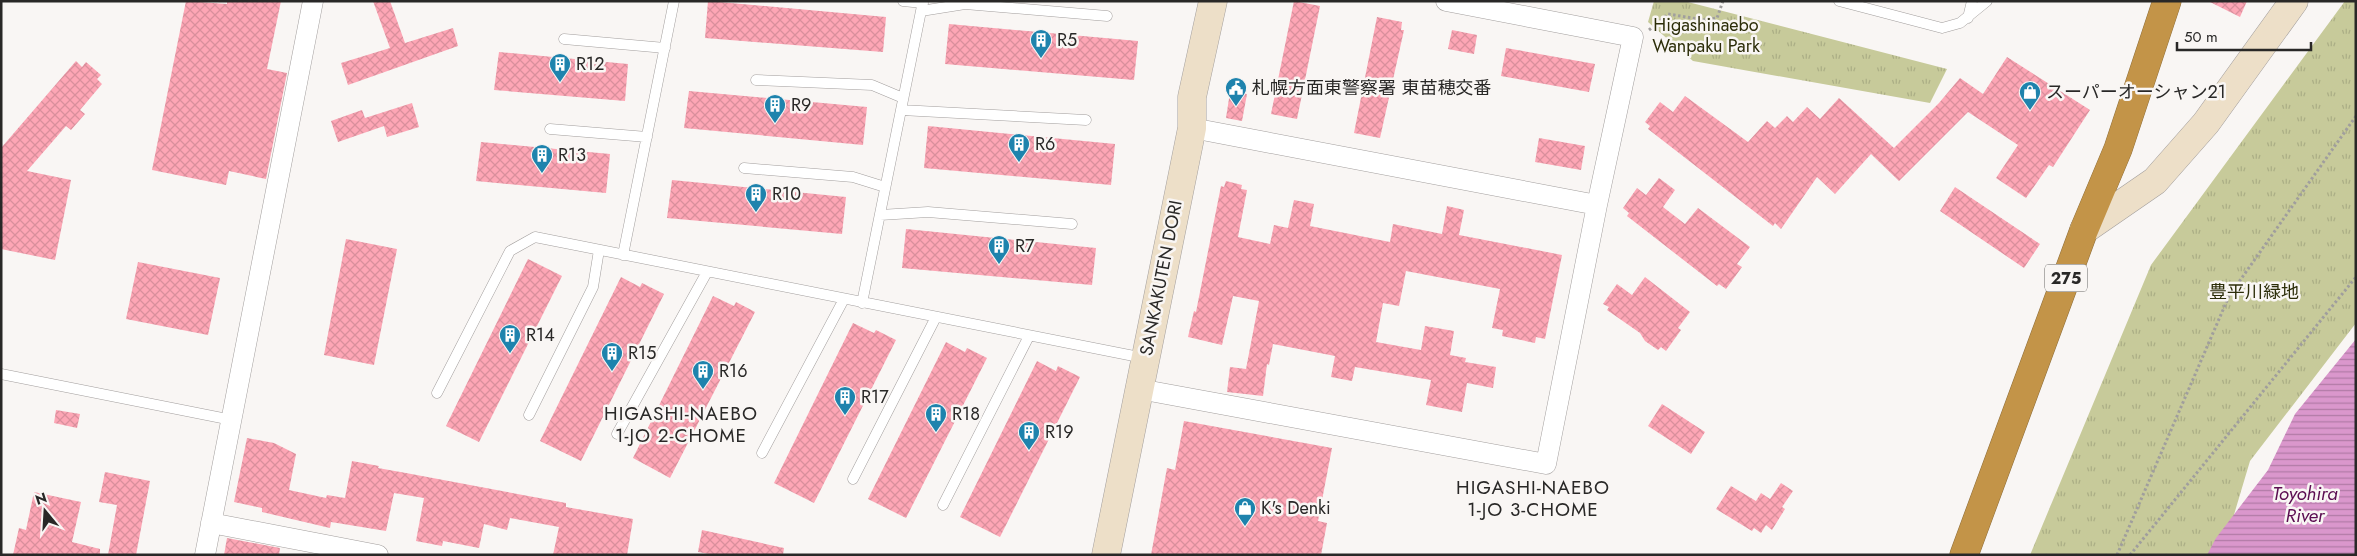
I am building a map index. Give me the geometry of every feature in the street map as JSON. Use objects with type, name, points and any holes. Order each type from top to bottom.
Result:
[{"type":"highway","name":"275","points":[[1964,555],[2084,230],[2118,149],[2167,1]]},
{"type":"street","points":[[205,555],[313,1]]},
{"type":"street","name":"SANKAKUTEN DORI","points":[[1106,555],[1192,128],[1192,97],[1213,1]]},
{"type":"street","points":[[1139,389],[1546,464],[1597,205],[1633,36],[1446,1]]},
{"type":"street","points":[[2084,230],[2155,181],[2206,123],[2294,1]]},
{"type":"street","points":[[1192,128],[1597,205]]},
{"type":"street","points":[[211,522],[378,555]]},
{"type":"lane","points":[[623,255],[674,1]]},
{"type":"lane","points":[[903,1],[922,5],[965,4],[1107,16]]},
{"type":"lane","points":[[1839,1],[1942,28],[1968,18],[1987,1]]},
{"type":"lane","points":[[1968,18],[1972,1]]},
{"type":"lane","points":[[862,303],[922,5]]},
{"type":"lane","points":[[564,39],[665,48]]},
{"type":"lane","points":[[756,80],[872,85],[903,98]]},
{"type":"lane","points":[[901,110],[1086,120]]},
{"type":"lane","points":[[550,129],[647,137]]},
{"type":"lane","points":[[744,168],[853,178],[885,187]]},
{"type":"lane","points":[[880,215],[928,212],[1072,224]]},
{"type":"lane","points":[[437,393],[510,251],[535,237],[1145,359]]},
{"type":"lane","points":[[528,415],[593,287],[599,250]]},
{"type":"lane","points":[[617,434],[707,272]]},
{"type":"lane","points":[[762,453],[844,299]]},
{"type":"lane","points":[[853,479],[936,317]]},
{"type":"lane","points":[[943,505],[1029,336]]},
{"type":"lane","points":[[1,374],[232,420]]},
{"type":"path","points":[[1643,36],[1668,14],[1704,20],[1717,18],[1723,1]]},
{"type":"path","points":[[2117,555],[2229,296],[2356,116]]},
{"type":"path","points":[[2130,555],[2356,277]]},
{"type":"green space","name":"Higashinaebo Wanpaku Park","points":[[1654,1],[1684,1],[1947,69],[1930,103],[1693,61],[1648,22]]},
{"type":"green space","name":"豊平川緑地","points":[[2345,1],[2356,1],[2356,323],[2250,461],[2222,555],[2030,555],[2151,265]]},
{"type":"water","name":"Toyohira River","points":[[2356,339],[2356,555],[2207,555],[2216,538],[2268,470],[2295,414]]},
{"type":"building","points":[[186,1],[227,4],[227,1],[281,1],[267,69],[287,73],[266,179],[229,171],[226,185],[152,170]]},
{"type":"building","points":[[373,1],[390,1],[405,43],[453,28],[458,46],[348,85],[341,63],[390,48]]},
{"type":"building","points":[[708,1],[886,17],[883,52],[705,38]]},
{"type":"building","points":[[1294,1],[1320,6],[1297,119],[1271,114]]},
{"type":"building","points":[[2208,1],[2247,1],[2240,17]]},
{"type":"building","points":[[1377,17],[1402,22],[1401,30],[1404,30],[1380,138],[1354,133]]},
{"type":"building","name":"R5","points":[[949,24],[1138,41],[1134,80],[945,64]]},
{"type":"building","points":[[1452,30],[1477,35],[1474,54],[1448,49]]},
{"type":"building","points":[[1506,48],[1595,64],[1589,92],[1501,76]]},
{"type":"building","name":"R12","points":[[499,52],[628,64],[625,101],[494,90]]},
{"type":"building","points":[[2007,57],[2090,110],[2053,167],[2049,165],[2026,198],[1996,178],[2018,145],[1968,112],[1899,181],[1871,154],[1835,194],[1817,177],[1781,229],[1775,223],[1773,226],[1648,129],[1650,126],[1645,122],[1660,102],[1673,112],[1685,96],[1748,142],[1767,121],[1775,128],[1787,116],[1793,122],[1807,107],[1820,119],[1839,98],[1894,148],[1939,103],[1960,78],[1983,94]]},
{"type":"building","points":[[76,61],[82,67],[86,62],[101,75],[97,79],[102,84],[80,110],[85,114],[71,130],[66,126],[27,171],[71,180],[55,260],[1,249],[1,148]]},
{"type":"building","name":"R9","points":[[689,91],[867,107],[863,145],[684,128]]},
{"type":"building","points":[[1230,92],[1247,94],[1242,121],[1226,118]]},
{"type":"building","points":[[412,103],[419,127],[387,137],[384,126],[338,142],[331,121],[362,110],[365,118]]},
{"type":"building","name":"R6","points":[[928,126],[1115,144],[1111,185],[924,168]]},
{"type":"building","points":[[1539,138],[1585,146],[1581,170],[1535,162]]},
{"type":"building","name":"R13","points":[[481,142],[610,154],[606,193],[476,181]]},
{"type":"building","points":[[1659,178],[1675,190],[1663,207],[1685,224],[1698,208],[1750,247],[1737,264],[1742,267],[1726,289],[1719,284],[1717,286],[1627,216],[1629,213],[1623,208],[1637,188],[1646,195]]},
{"type":"building","name":"R10","points":[[672,180],[846,197],[842,234],[667,218]]},
{"type":"building","points":[[1226,181],[1242,185],[1241,189],[1247,190],[1238,237],[1270,244],[1274,225],[1288,228],[1294,200],[1314,204],[1310,226],[1390,242],[1393,224],[1442,234],[1447,206],[1464,210],[1459,235],[1562,255],[1545,339],[1536,337],[1535,343],[1502,336],[1503,330],[1492,328],[1500,289],[1406,271],[1399,306],[1383,303],[1376,342],[1421,350],[1425,326],[1454,331],[1450,355],[1466,358],[1465,362],[1496,367],[1493,388],[1467,383],[1462,412],[1426,405],[1431,380],[1355,367],[1352,381],[1331,377],[1335,356],[1273,344],[1269,365],[1267,364],[1263,396],[1227,392],[1230,367],[1246,369],[1259,301],[1233,296],[1222,345],[1188,337],[1194,311],[1196,312],[1221,186],[1224,187]]},
{"type":"building","points":[[1955,187],[2040,244],[2024,268],[1940,211]]},
{"type":"building","name":"R7","points":[[906,229],[1096,248],[1092,285],[902,268]]},
{"type":"building","points":[[346,239],[397,249],[374,365],[324,355]]},
{"type":"building","name":"R14","points":[[528,259],[562,276],[479,442],[446,426]]},
{"type":"building","points":[[138,262],[220,278],[208,335],[126,319]]},
{"type":"building","points":[[621,277],[640,287],[642,283],[664,294],[581,461],[540,441]]},
{"type":"building","points":[[1645,277],[1690,312],[1678,328],[1681,330],[1666,351],[1661,347],[1658,350],[1645,341],[1640,333],[1607,310],[1609,307],[1603,304],[1617,284],[1632,295]]},
{"type":"building","points":[[713,296],[734,306],[736,302],[755,312],[670,478],[633,458]]},
{"type":"building","points":[[853,323],[874,333],[876,330],[896,340],[814,503],[774,483]]},
{"type":"building","points":[[946,342],[965,352],[967,348],[987,358],[906,518],[868,499]]},
{"type":"building","points":[[1037,361],[1056,371],[1058,366],[1080,377],[1000,537],[960,517]]},
{"type":"building","points":[[1662,404],[1705,432],[1691,454],[1648,426]]},
{"type":"building","points":[[56,410],[80,414],[77,428],[54,423]]},
{"type":"building","points":[[1184,421],[1332,448],[1318,521],[1327,523],[1321,555],[1151,555],[1167,468],[1175,470]]},
{"type":"building","points":[[247,438],[274,443],[296,454],[289,490],[326,498],[327,495],[345,498],[352,461],[379,466],[378,468],[566,503],[566,507],[633,519],[627,555],[553,555],[559,527],[510,518],[507,530],[484,524],[479,548],[443,541],[442,546],[416,541],[424,498],[394,493],[386,531],[331,522],[330,528],[262,512],[262,508],[234,502]]},
{"type":"building","points":[[105,472],[150,481],[136,555],[108,555],[117,505],[99,502]]},
{"type":"building","points":[[1781,483],[1793,491],[1782,507],[1785,509],[1772,530],[1766,525],[1761,533],[1754,528],[1752,531],[1716,509],[1731,486],[1756,501],[1761,493],[1770,499]]},
{"type":"building","points":[[34,492],[81,502],[72,542],[100,549],[100,555],[13,555],[19,528],[26,530]]},
{"type":"building","points":[[702,530],[784,548],[783,555],[715,555],[698,552]]},
{"type":"building","points":[[227,538],[280,548],[279,555],[224,555]]},
{"type":"place","name":"R5","points":[[1041,59]]},
{"type":"place","name":"R12","points":[[560,83]]},
{"type":"place","name":"札幌方面東警察署 東苗穂交番","points":[[1236,107]]},
{"type":"place","name":"スーパーオーシャン21","points":[[2030,111]]},
{"type":"place","name":"R9","points":[[775,124]]},
{"type":"place","name":"R6","points":[[1019,163]]},
{"type":"place","name":"R13","points":[[542,174]]},
{"type":"place","name":"R10","points":[[756,213]]},
{"type":"place","name":"R7","points":[[999,265]]},
{"type":"place","name":"R14","points":[[510,354]]},
{"type":"place","name":"R15","points":[[612,372]]},
{"type":"place","name":"R16","points":[[703,390]]},
{"type":"place","name":"R17","points":[[845,416]]},
{"type":"place","name":"R18","points":[[936,433]]},
{"type":"place","name":"R19","points":[[1029,451]]},
{"type":"place","name":"K's Denki","points":[[1245,527]]},
{"type":"district","name":"HIGASHI-NAEBO 1-JO 2-CHOME","points":[[681,424]]},
{"type":"district","name":"HIGASHI-NAEBO 1-JO 3-CHOME","points":[[1533,498]]}]
